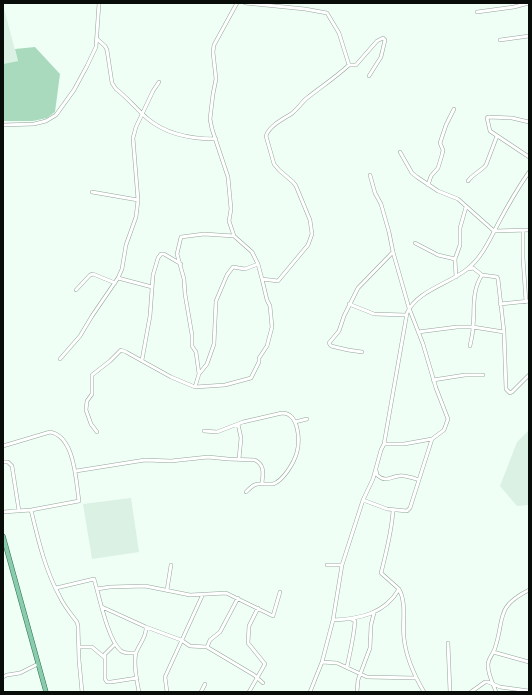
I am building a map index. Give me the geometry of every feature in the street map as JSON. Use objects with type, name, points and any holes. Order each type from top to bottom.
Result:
[{"type":"main road","points":[[3,536],[46,692]]},
{"type":"street","points":[[3,125],[34,124],[46,121],[56,115],[74,90],[96,47],[99,3]]},
{"type":"street","points":[[97,432],[90,424],[86,410],[87,401],[92,394],[92,375],[121,350],[195,388],[225,385],[251,378],[259,362],[259,358],[267,346],[272,327],[270,306],[267,300],[258,264],[252,252],[234,236],[229,221],[231,209],[228,177],[210,119],[216,78],[213,52],[214,45],[237,3]]},
{"type":"street","points":[[245,3],[305,9],[327,13],[339,32],[349,65]]},
{"type":"street","points":[[477,12],[514,7],[529,3]]},
{"type":"street","points":[[500,40],[529,36]]},
{"type":"street","points":[[262,279],[278,281],[308,244],[312,234],[310,220],[296,186],[279,170],[272,160],[266,136],[267,133],[281,119],[291,114],[306,99],[349,65],[356,65],[377,40],[383,38],[384,47],[381,57],[369,76]]},
{"type":"street","points":[[97,39],[105,46],[107,50],[112,83],[116,89],[143,114],[159,127],[179,135],[216,139]]},
{"type":"street","points":[[60,359],[80,336],[118,278],[122,269],[126,245],[136,217],[138,200],[133,138],[158,82]]},
{"type":"street","points":[[428,185],[431,176],[438,168],[443,150],[440,143],[454,109]]},
{"type":"street","points":[[529,122],[512,118],[487,117],[490,131],[529,157]]},
{"type":"street","points":[[468,181],[476,172],[484,168],[486,165],[497,136]]},
{"type":"street","points":[[400,152],[412,173],[428,185],[458,199],[494,231],[529,230]]},
{"type":"street","points":[[311,692],[322,662],[333,620],[339,574],[363,500],[373,479],[380,450],[384,444],[406,315],[410,308],[426,294],[468,269],[481,254],[529,170]]},
{"type":"street","points":[[370,175],[372,184],[381,204],[393,252],[433,380],[448,419],[444,430],[432,439],[404,444],[384,444]]},
{"type":"street","points":[[92,192],[138,200]]},
{"type":"street","points":[[456,277],[456,259],[460,245],[460,228],[466,207]]},
{"type":"street","points":[[500,304],[527,301],[523,258],[523,231]]},
{"type":"street","points":[[200,374],[196,352],[192,346],[192,334],[185,294],[184,278],[177,254],[181,237],[204,234],[234,236]]},
{"type":"street","points":[[415,243],[438,255],[456,259]]},
{"type":"street","points":[[362,352],[331,346],[329,343],[339,331],[349,304],[358,288],[393,252]]},
{"type":"street","points":[[142,360],[150,316],[153,275],[159,255],[167,255],[180,264]]},
{"type":"street","points":[[195,388],[200,374],[206,368],[214,344],[216,301],[227,275],[233,267],[245,270],[258,264]]},
{"type":"street","points":[[468,269],[473,268],[482,275],[498,277],[504,332],[506,389],[508,392],[512,392],[529,375]]},
{"type":"street","points":[[76,290],[90,275],[93,274],[115,282]]},
{"type":"street","points":[[470,346],[473,327],[474,295],[476,286],[482,275]]},
{"type":"street","points":[[118,278],[152,287]]},
{"type":"street","points":[[349,304],[374,314],[406,315]]},
{"type":"street","points":[[418,332],[457,327],[473,327],[504,332]]},
{"type":"street","points":[[433,380],[483,375]]},
{"type":"street","points":[[204,431],[217,432],[238,424],[284,413],[296,422],[298,440],[297,450],[295,457],[281,480],[273,484],[262,483],[252,486],[246,492]]},
{"type":"street","points":[[296,422],[308,419]]},
{"type":"street","points":[[238,424],[241,438],[239,459]]},
{"type":"street","points":[[3,446],[50,432],[55,433],[63,440],[72,457],[76,471],[79,501],[31,510],[3,512]]},
{"type":"street","points":[[363,500],[387,509],[407,511],[410,508],[432,439]]},
{"type":"street","points":[[76,471],[145,460],[171,461],[208,457],[255,460],[259,462],[263,469],[262,483]]},
{"type":"street","points":[[3,462],[8,462],[12,466],[19,511]]},
{"type":"street","points":[[376,466],[377,475],[384,479],[392,479],[401,476],[419,480]]},
{"type":"street","points":[[31,510],[39,545],[56,588],[64,605],[77,622],[82,692]]},
{"type":"street","points":[[393,510],[392,526],[381,573],[399,589],[403,600],[404,637],[409,663],[424,692]]},
{"type":"street","points":[[167,590],[171,565]]},
{"type":"street","points":[[326,565],[342,565]]},
{"type":"street","points":[[56,588],[94,579],[110,634],[115,644],[120,650],[126,653],[136,653]]},
{"type":"street","points":[[97,589],[145,586],[190,595],[220,592],[238,598],[273,616],[280,592]]},
{"type":"street","points":[[333,620],[351,619],[374,613],[390,600],[399,589]]},
{"type":"street","points":[[496,692],[489,675],[488,665],[493,652],[500,623],[506,606],[511,600],[529,590]]},
{"type":"street","points":[[167,692],[165,677],[203,594]]},
{"type":"street","points":[[207,647],[211,639],[220,632],[238,598]]},
{"type":"street","points":[[102,607],[146,627],[181,640],[190,646],[207,647],[263,683]]},
{"type":"street","points":[[249,692],[265,664],[251,648],[248,640],[249,626],[258,608]]},
{"type":"street","points":[[357,692],[360,674],[370,648],[371,625],[374,613]]},
{"type":"street","points":[[346,667],[353,642],[355,627],[355,621],[351,619]]},
{"type":"street","points":[[139,692],[136,653],[146,633],[146,627]]},
{"type":"street","points":[[448,643],[450,692]]},
{"type":"street","points":[[115,644],[106,652],[104,657],[105,679],[108,682],[137,678]]},
{"type":"street","points":[[79,647],[92,647],[104,657]]},
{"type":"street","points":[[493,652],[529,662]]},
{"type":"street","points":[[322,662],[337,663],[360,674],[374,677],[416,678]]},
{"type":"street","points":[[3,677],[20,673],[38,664]]},
{"type":"street","points":[[471,692],[485,682],[500,687],[529,691]]},
{"type":"street","points":[[201,692],[205,684]]},
{"type":"shaded area","points":[[3,5],[18,61],[3,64]]},
{"type":"shaded area","points":[[529,430],[529,505],[517,506],[500,486],[517,442]]},
{"type":"shaded area","points":[[131,498],[139,552],[92,559],[83,504]]},
{"type":"green space","points":[[35,47],[60,74],[55,112],[47,118],[33,121],[3,121],[3,64],[18,61],[15,49]]}]
